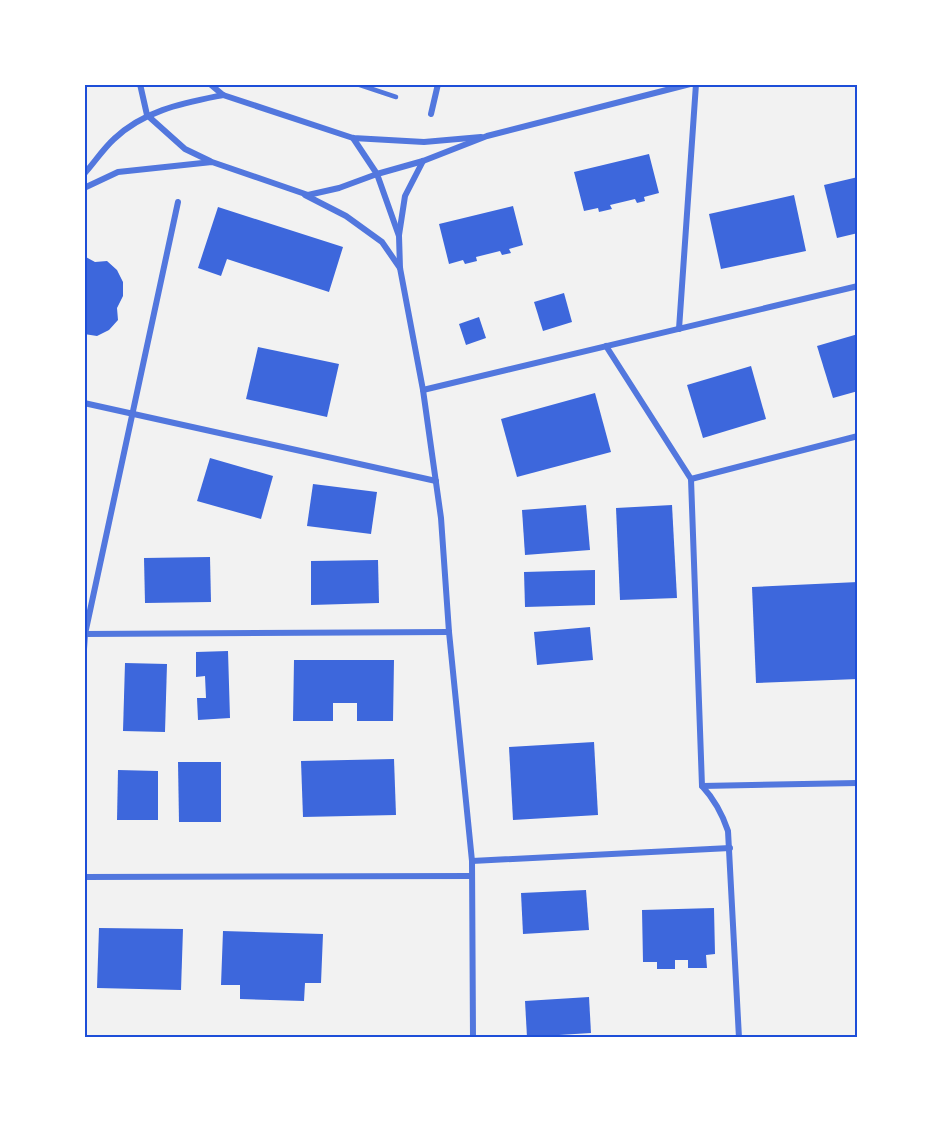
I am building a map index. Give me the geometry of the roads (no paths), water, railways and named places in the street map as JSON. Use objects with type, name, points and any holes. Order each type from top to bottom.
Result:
[{"type":"street","points":[[140,84],[147,115],[185,149],[212,162],[303,194],[346,216],[382,242],[400,268]]},
{"type":"street","points":[[210,84],[224,95],[353,138],[424,142],[487,136]]},
{"type":"street","points":[[431,114],[438,84]]},
{"type":"street","points":[[303,194],[308,195],[339,188],[423,161],[487,136],[690,84]]},
{"type":"street","points":[[679,329],[696,84]]},
{"type":"street","points":[[84,174],[114,139],[147,115],[180,104],[224,95]]},
{"type":"street","points":[[353,138],[377,174],[399,236]]},
{"type":"street","points":[[423,161],[405,196],[399,236],[400,268],[423,390],[441,518],[449,632],[472,861],[473,1038]]},
{"type":"street","points":[[84,188],[118,172],[212,162]]},
{"type":"street","points":[[84,649],[85,634],[178,202]]},
{"type":"street","points":[[423,390],[858,286]]},
{"type":"street","points":[[606,346],[691,479],[702,786],[719,808],[728,831],[739,1038]]},
{"type":"street","points":[[84,403],[436,481]]},
{"type":"street","points":[[691,479],[858,436]]},
{"type":"street","points":[[85,634],[449,632]]},
{"type":"street","points":[[702,786],[858,783]]},
{"type":"street","points":[[472,861],[730,848]]},
{"type":"street","points":[[84,877],[472,876]]},
{"type":"lane","points":[[357,84],[396,97]]}]
